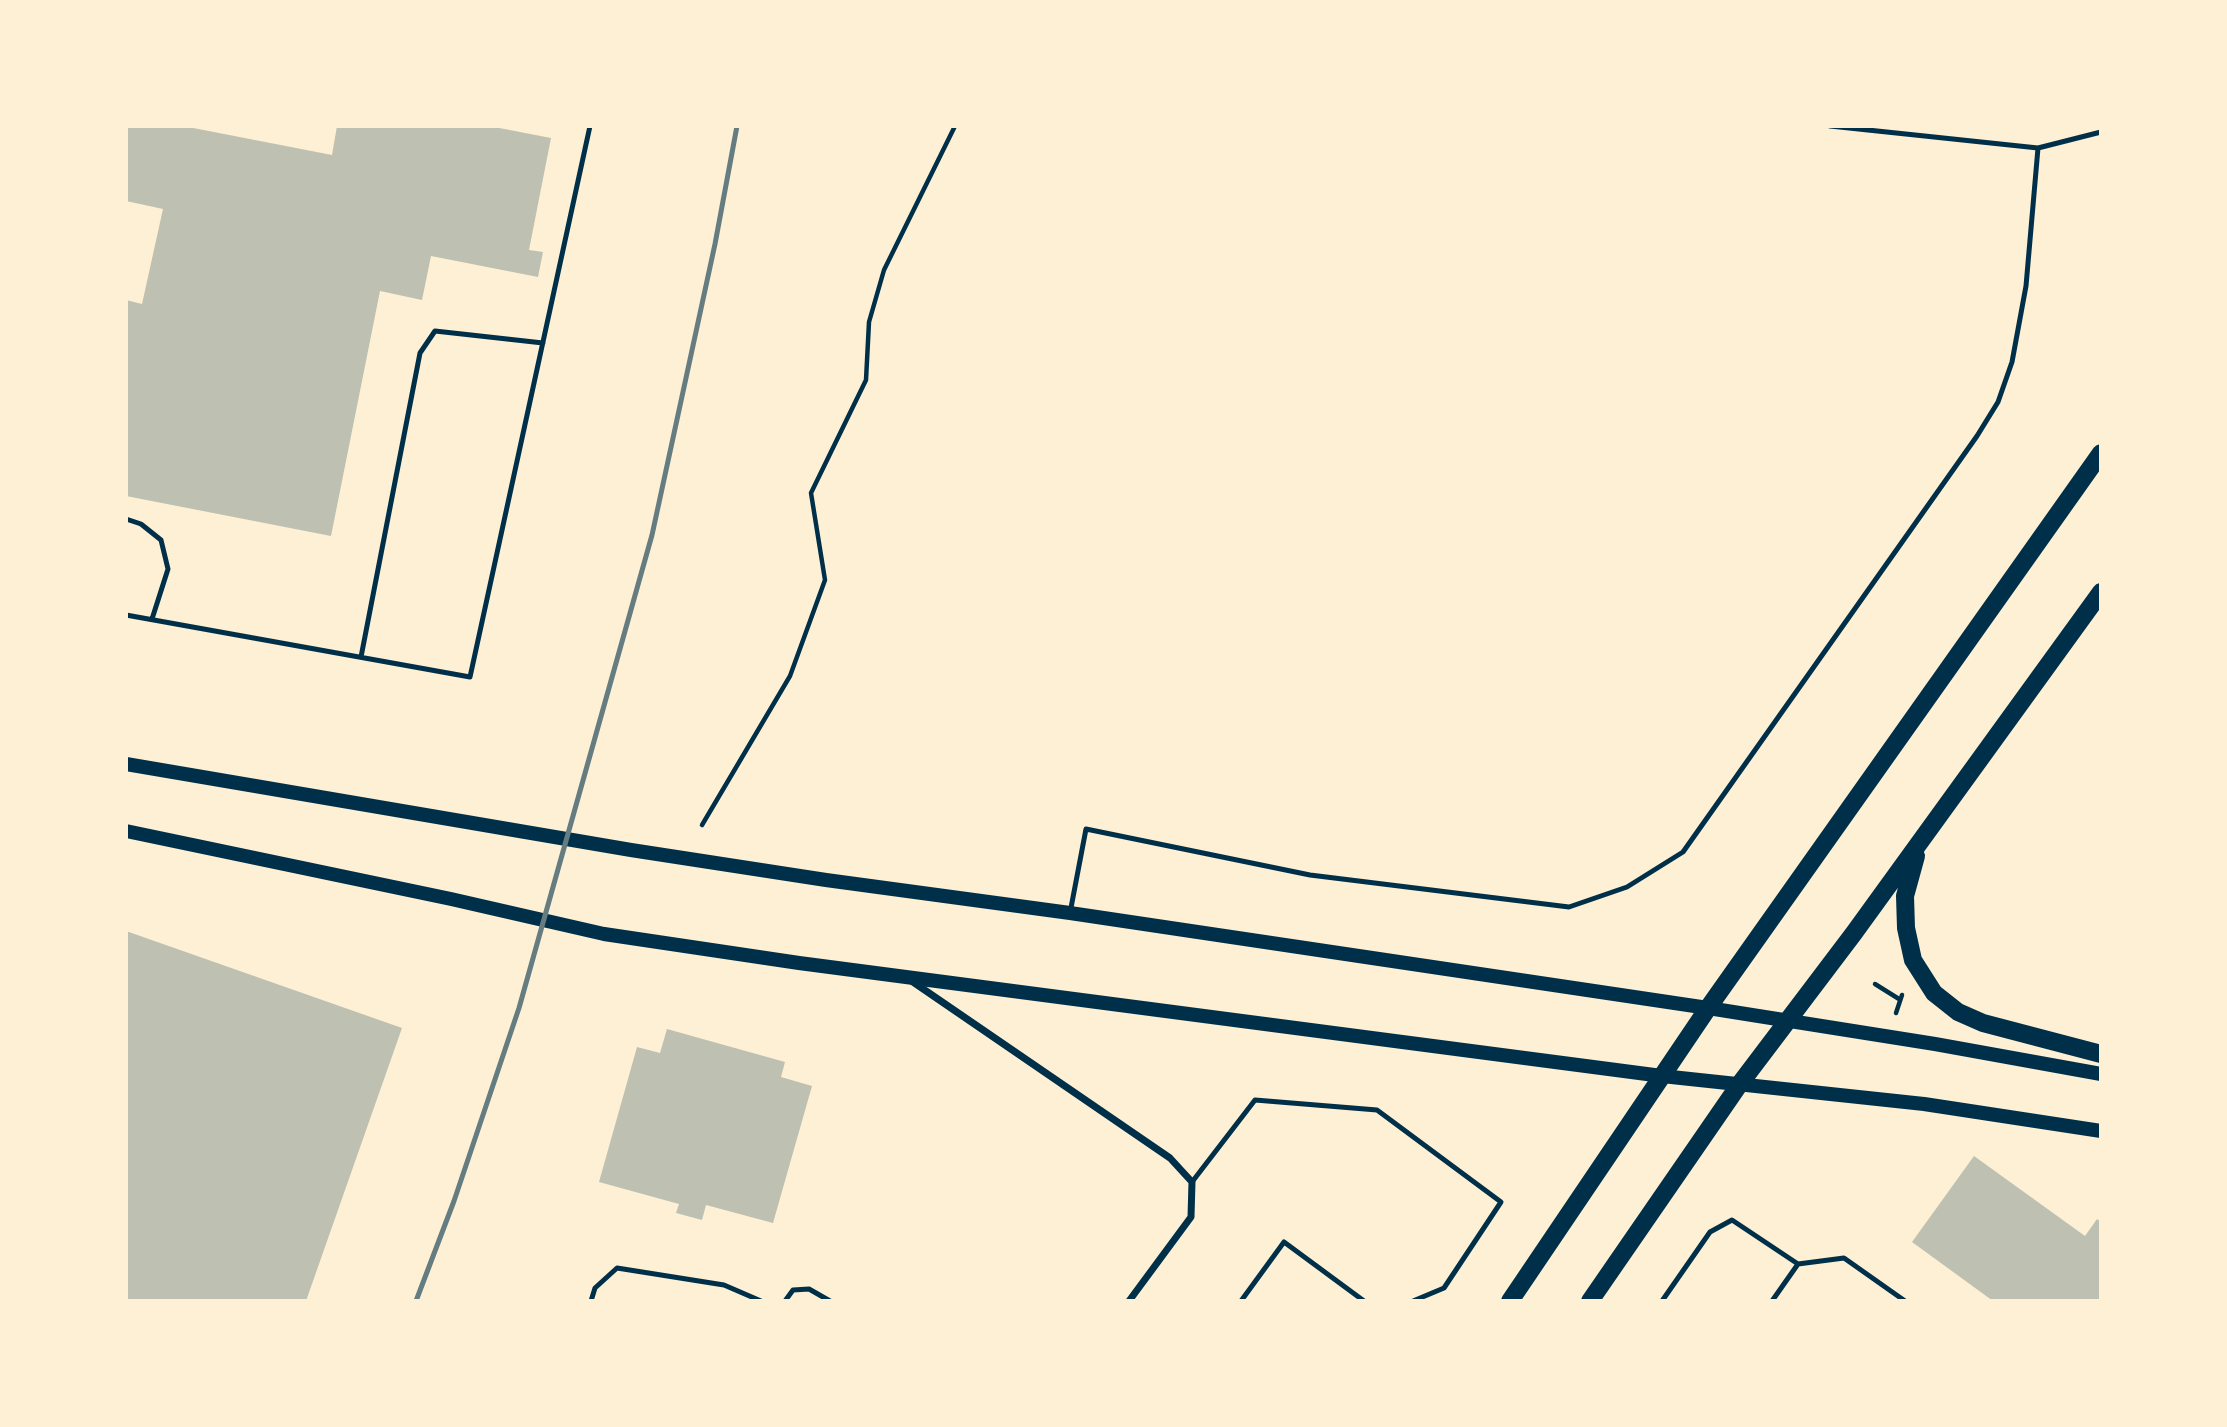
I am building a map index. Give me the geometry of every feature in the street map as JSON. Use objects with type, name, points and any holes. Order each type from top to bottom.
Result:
[{"type":"main road","points":[[1510,1301],[1708,1008],[2101,453]]},
{"type":"main road","points":[[1590,1301],[1739,1085],[1919,844],[2101,592]]},
{"type":"main road","points":[[126,764],[657,854],[1708,1008],[2101,1074]]},
{"type":"main road","points":[[126,831],[604,934],[799,963],[1662,1076],[1924,1104],[2101,1131]]},
{"type":"main road","points":[[1919,844],[1905,896],[1906,928],[1913,960],[1934,993],[1958,1012],[1983,1023],[2101,1054]]},
{"type":"street","points":[[904,976],[1170,1158],[1192,1182],[1191,1217],[1129,1301]]},
{"type":"lane","points":[[126,615],[470,677],[590,126]]},
{"type":"lane","points":[[1830,126],[2038,148],[2101,132]]},
{"type":"lane","points":[[1070,913],[1086,830],[1310,875],[1569,907],[1627,887],[1683,852],[1977,436],[1998,402],[2012,362],[2026,286],[2038,148]]},
{"type":"lane","points":[[361,657],[420,352],[435,331],[543,343]]},
{"type":"lane","points":[[126,519],[141,524],[162,540],[168,569],[152,620]]},
{"type":"lane","points":[[1192,1182],[1255,1100],[1377,1110],[1501,1202],[1444,1288],[1413,1301]]},
{"type":"lane","points":[[1662,1301],[1710,1232],[1732,1220],[1798,1264],[1844,1258],[1905,1301]]},
{"type":"lane","points":[[1241,1301],[1284,1242],[1364,1301]]},
{"type":"lane","points":[[1772,1301],[1798,1264]]},
{"type":"lane","points":[[591,1301],[595,1288],[617,1268],[724,1286],[761,1301]]},
{"type":"lane","points":[[785,1301],[793,1290],[809,1289],[830,1301]]},
{"type":"path","points":[[702,825],[790,676],[821,592],[825,580],[811,493],[866,380],[869,322],[884,270],[955,126]]},
{"type":"path","points":[[1875,984],[1899,999]]},
{"type":"path","points":[[1894,1019],[1899,999],[1908,989]]},
{"type":"building","points":[[126,126],[183,126],[332,155],[337,126],[489,126],[551,138],[529,250],[543,252],[538,277],[431,256],[422,300],[380,291],[331,536],[126,496],[126,300],[142,304],[163,209],[126,201]]},
{"type":"building","points":[[126,931],[402,1028],[306,1301],[126,1301]]},
{"type":"building","points":[[667,1029],[785,1062],[781,1077],[812,1086],[773,1223],[706,1205],[702,1220],[676,1213],[679,1204],[599,1182],[637,1047],[660,1053]]},
{"type":"building","points":[[1974,1156],[2085,1236],[2097,1219],[2101,1222],[2101,1301],[1993,1301],[1912,1242]]},
{"type":"railway","points":[[416,1301],[454,1201],[519,1008],[652,535],[715,244],[737,126]]}]
